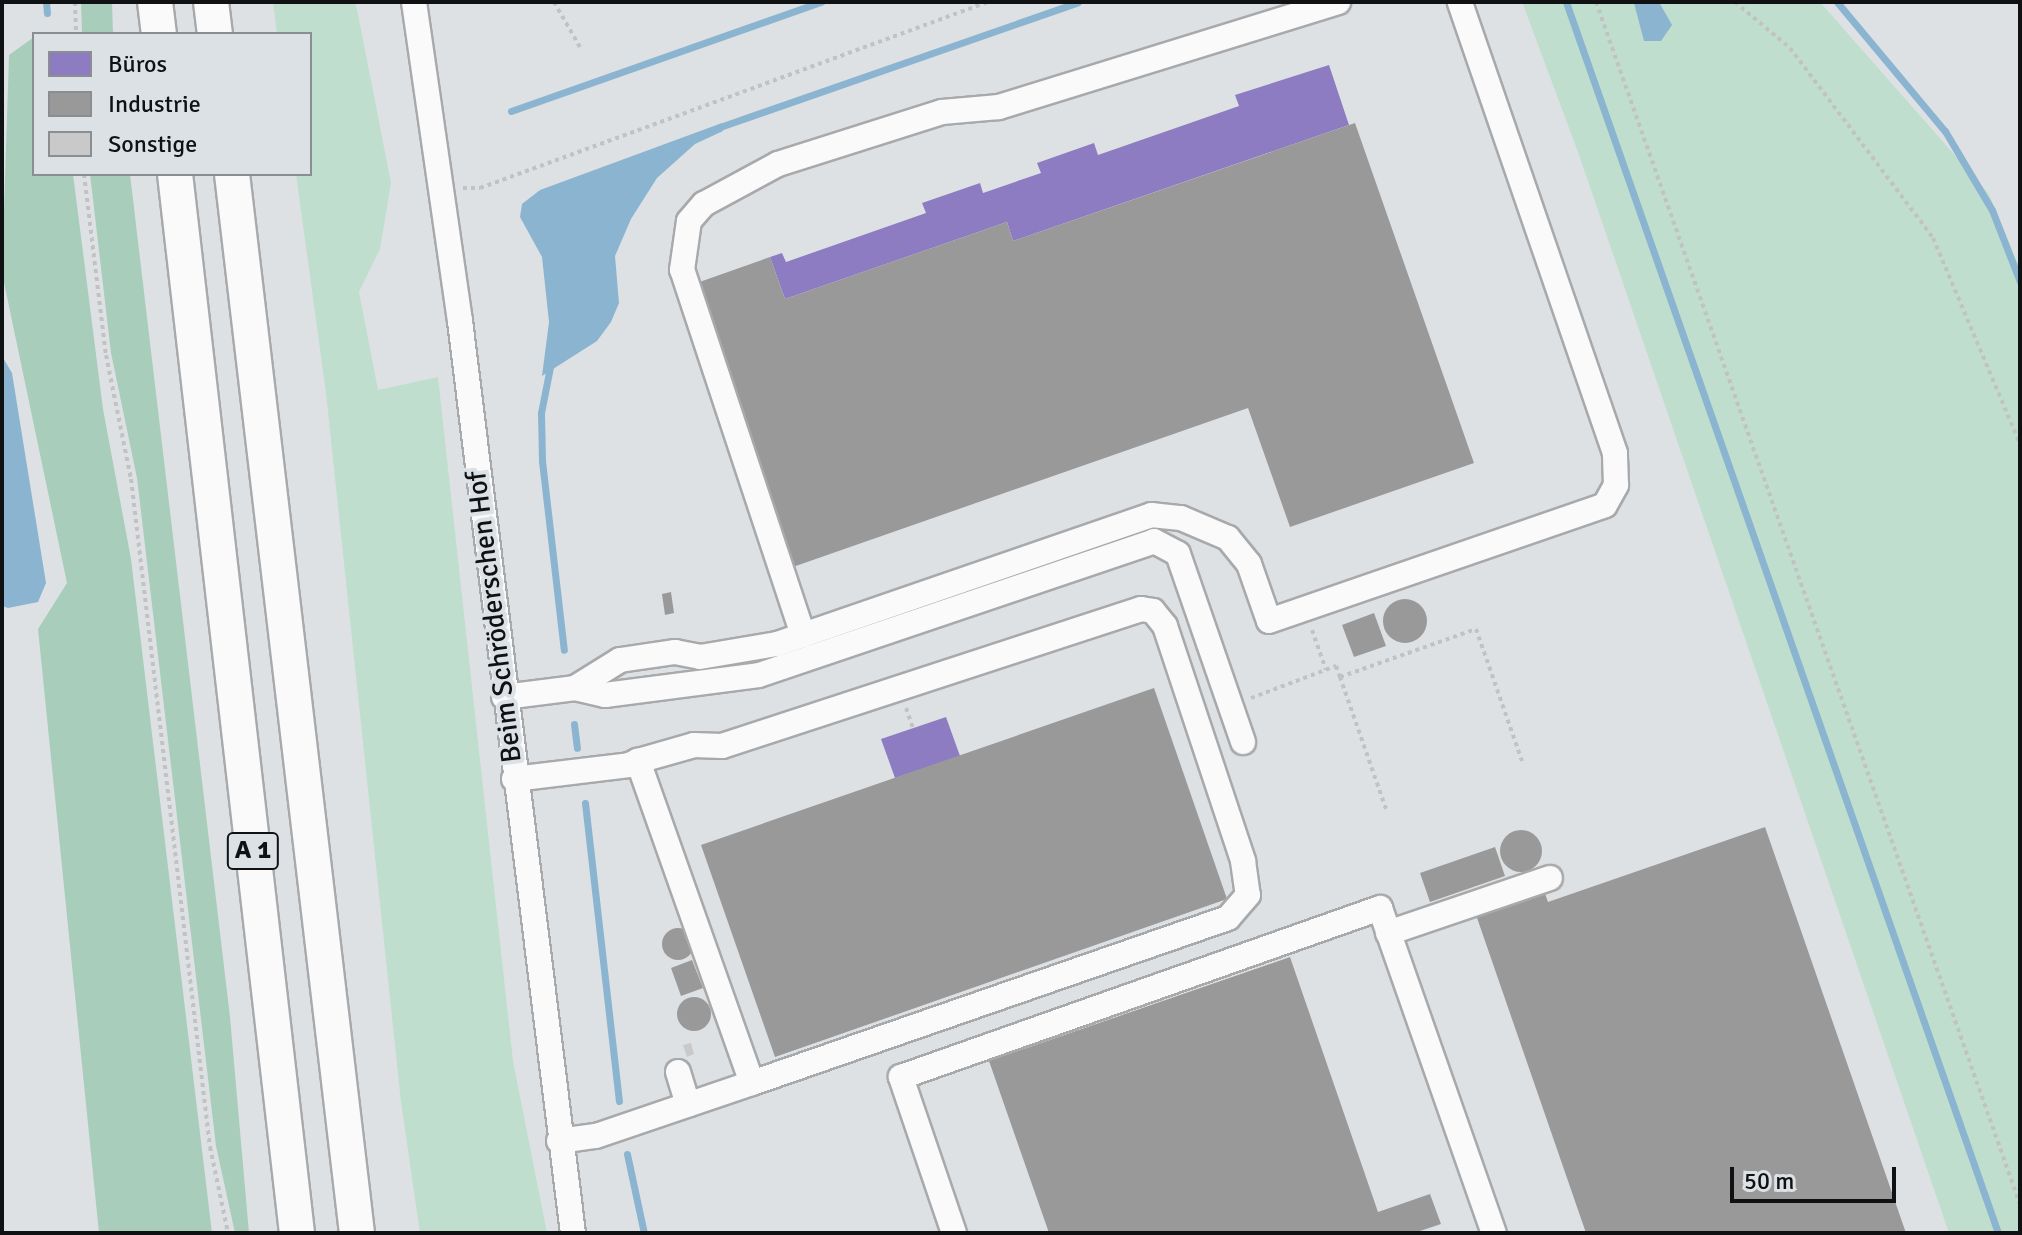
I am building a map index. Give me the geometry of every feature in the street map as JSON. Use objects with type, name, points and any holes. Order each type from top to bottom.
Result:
[{"type":"highway","points":[[155,2],[159,32]]},
{"type":"highway","points":[[211,2],[215,32]]},
{"type":"highway","name":"A 1","points":[[175,176],[297,1233]]},
{"type":"highway","name":"A 1","points":[[232,176],[350,1163],[369,1233]]},
{"type":"highway","points":[[350,1163],[357,1233]]},
{"type":"street","name":"Beim Schröderschen Hof","points":[[414,2],[442,189],[559,1141],[573,1233]]},
{"type":"street","points":[[803,635],[682,270],[689,221],[704,204],[778,164],[942,112],[999,107],[1338,2]]},
{"type":"street","points":[[575,688],[620,660],[675,652],[700,657],[803,635],[1151,515],[1181,518],[1228,538],[1249,564],[1269,621],[1598,509],[1616,485],[1612,443],[1460,2]]},
{"type":"street","points":[[504,697],[575,688],[605,695],[759,675],[1154,541],[1178,554],[1243,742]]},
{"type":"street","points":[[514,779],[638,761],[694,745],[722,746],[1141,609],[1153,611],[1165,626],[1243,861],[1248,895],[1238,912],[688,1105],[596,1136],[559,1141]]},
{"type":"street","points":[[638,761],[752,1083]]},
{"type":"street","points":[[1388,933],[1550,878]]},
{"type":"street","points":[[954,1233],[901,1077],[1380,908],[1494,1233]]},
{"type":"street","points":[[678,1072],[688,1105]]},
{"type":"path","points":[[75,2],[76,32]]},
{"type":"path","points":[[554,2],[581,49]]},
{"type":"path","points":[[442,189],[480,188],[988,2]]},
{"type":"path","points":[[1596,2],[2020,1205]]},
{"type":"path","points":[[1735,2],[1790,48],[1933,238],[2020,444]]},
{"type":"path","points":[[84,176],[106,355],[131,479],[210,1147],[228,1233]]},
{"type":"path","points":[[1305,609],[1326,670]]},
{"type":"path","points":[[1340,677],[1476,629],[1522,761]]},
{"type":"path","points":[[1230,706],[1336,666],[1386,809]]},
{"type":"green space","points":[[81,2],[112,2],[113,32],[82,32]]},
{"type":"green space","points":[[273,2],[355,2],[391,183],[380,249],[359,292],[378,390],[438,377],[513,1061],[547,1233],[420,1233],[401,1102],[326,393],[296,176],[312,176],[312,32],[277,32]]},
{"type":"green space","points":[[1522,2],[1820,2],[1989,194],[2020,269],[2020,1233],[1949,1233],[1578,152]]},
{"type":"green space","points":[[32,38],[32,176],[73,176],[103,409],[131,559],[212,1233],[99,1233],[38,629],[67,583],[2,273],[9,55]]},
{"type":"green space","points":[[90,176],[130,176],[230,1017],[249,1233],[235,1233],[216,1146],[137,478],[111,353]]},
{"type":"water","points":[[1659,2],[1672,25],[1661,41],[1644,41],[1634,3]]},
{"type":"water","points":[[722,123],[723,131],[695,144],[657,178],[631,219],[615,256],[619,303],[611,322],[597,341],[542,376],[549,322],[542,257],[520,217],[522,204],[540,190]]},
{"type":"water","points":[[2,356],[12,373],[46,583],[38,602],[8,608],[2,606]]},
{"type":"building: Büros","points":[[1329,65],[1349,125],[1013,241],[1007,222],[785,299],[770,257],[782,253],[786,262],[926,213],[922,203],[980,183],[983,193],[1041,173],[1037,163],[1094,143],[1098,155],[1239,106],[1235,95]]},
{"type":"building: Büros","points":[[946,717],[960,756],[895,778],[881,739]]},
{"type":"building: Industrie","points":[[1355,123],[1474,463],[1290,527],[1248,408],[790,568],[691,285],[770,257],[785,299],[1007,222],[1013,241]]},
{"type":"building: Industrie","points":[[671,592],[674,613],[665,615],[662,594]]},
{"type":"building: Industrie","points":[[1405,599],[1420,606],[1427,621],[1420,636],[1405,643],[1390,636],[1383,621],[1390,606]]},
{"type":"building: Industrie","points":[[1374,613],[1386,646],[1354,657],[1342,625]]},
{"type":"building: Industrie","points":[[1154,688],[1227,899],[775,1057],[701,845]]},
{"type":"building: Industrie","points":[[1765,827],[1906,1233],[1586,1233],[1475,912],[1543,888],[1548,902]]},
{"type":"building: Industrie","points":[[1521,830],[1536,836],[1542,851],[1536,866],[1521,872],[1506,866],[1500,851],[1506,836]]},
{"type":"building: Industrie","points":[[1495,847],[1505,876],[1430,902],[1420,873]]},
{"type":"building: Industrie","points":[[678,928],[690,932],[694,944],[690,956],[678,960],[666,956],[662,944],[666,932]]},
{"type":"building: Industrie","points":[[1290,957],[1378,1212],[1430,1194],[1441,1224],[1414,1233],[1049,1233],[989,1061]]},
{"type":"building: Industrie","points":[[692,960],[703,988],[681,996],[671,968]]},
{"type":"building: Industrie","points":[[694,997],[706,1002],[711,1014],[706,1026],[694,1031],[682,1026],[677,1014],[682,1002]]},
{"type":"building: Sonstige","points":[[691,1043],[694,1054],[687,1057],[683,1045]]},
{"type":"waterway","points":[[46,2],[47,13]]},
{"type":"waterway","points":[[511,111],[821,2]]},
{"type":"waterway","points":[[717,128],[1078,2]]},
{"type":"waterway","points":[[1566,2],[1998,1233]]},
{"type":"waterway","points":[[1837,2],[1945,131],[1992,210],[2020,282]]},
{"type":"waterway","points":[[550,367],[541,413],[542,461],[564,650]]},
{"type":"waterway","points":[[574,724],[577,748]]},
{"type":"waterway","points":[[585,803],[619,1101]]},
{"type":"waterway","points":[[627,1154],[644,1233]]}]
